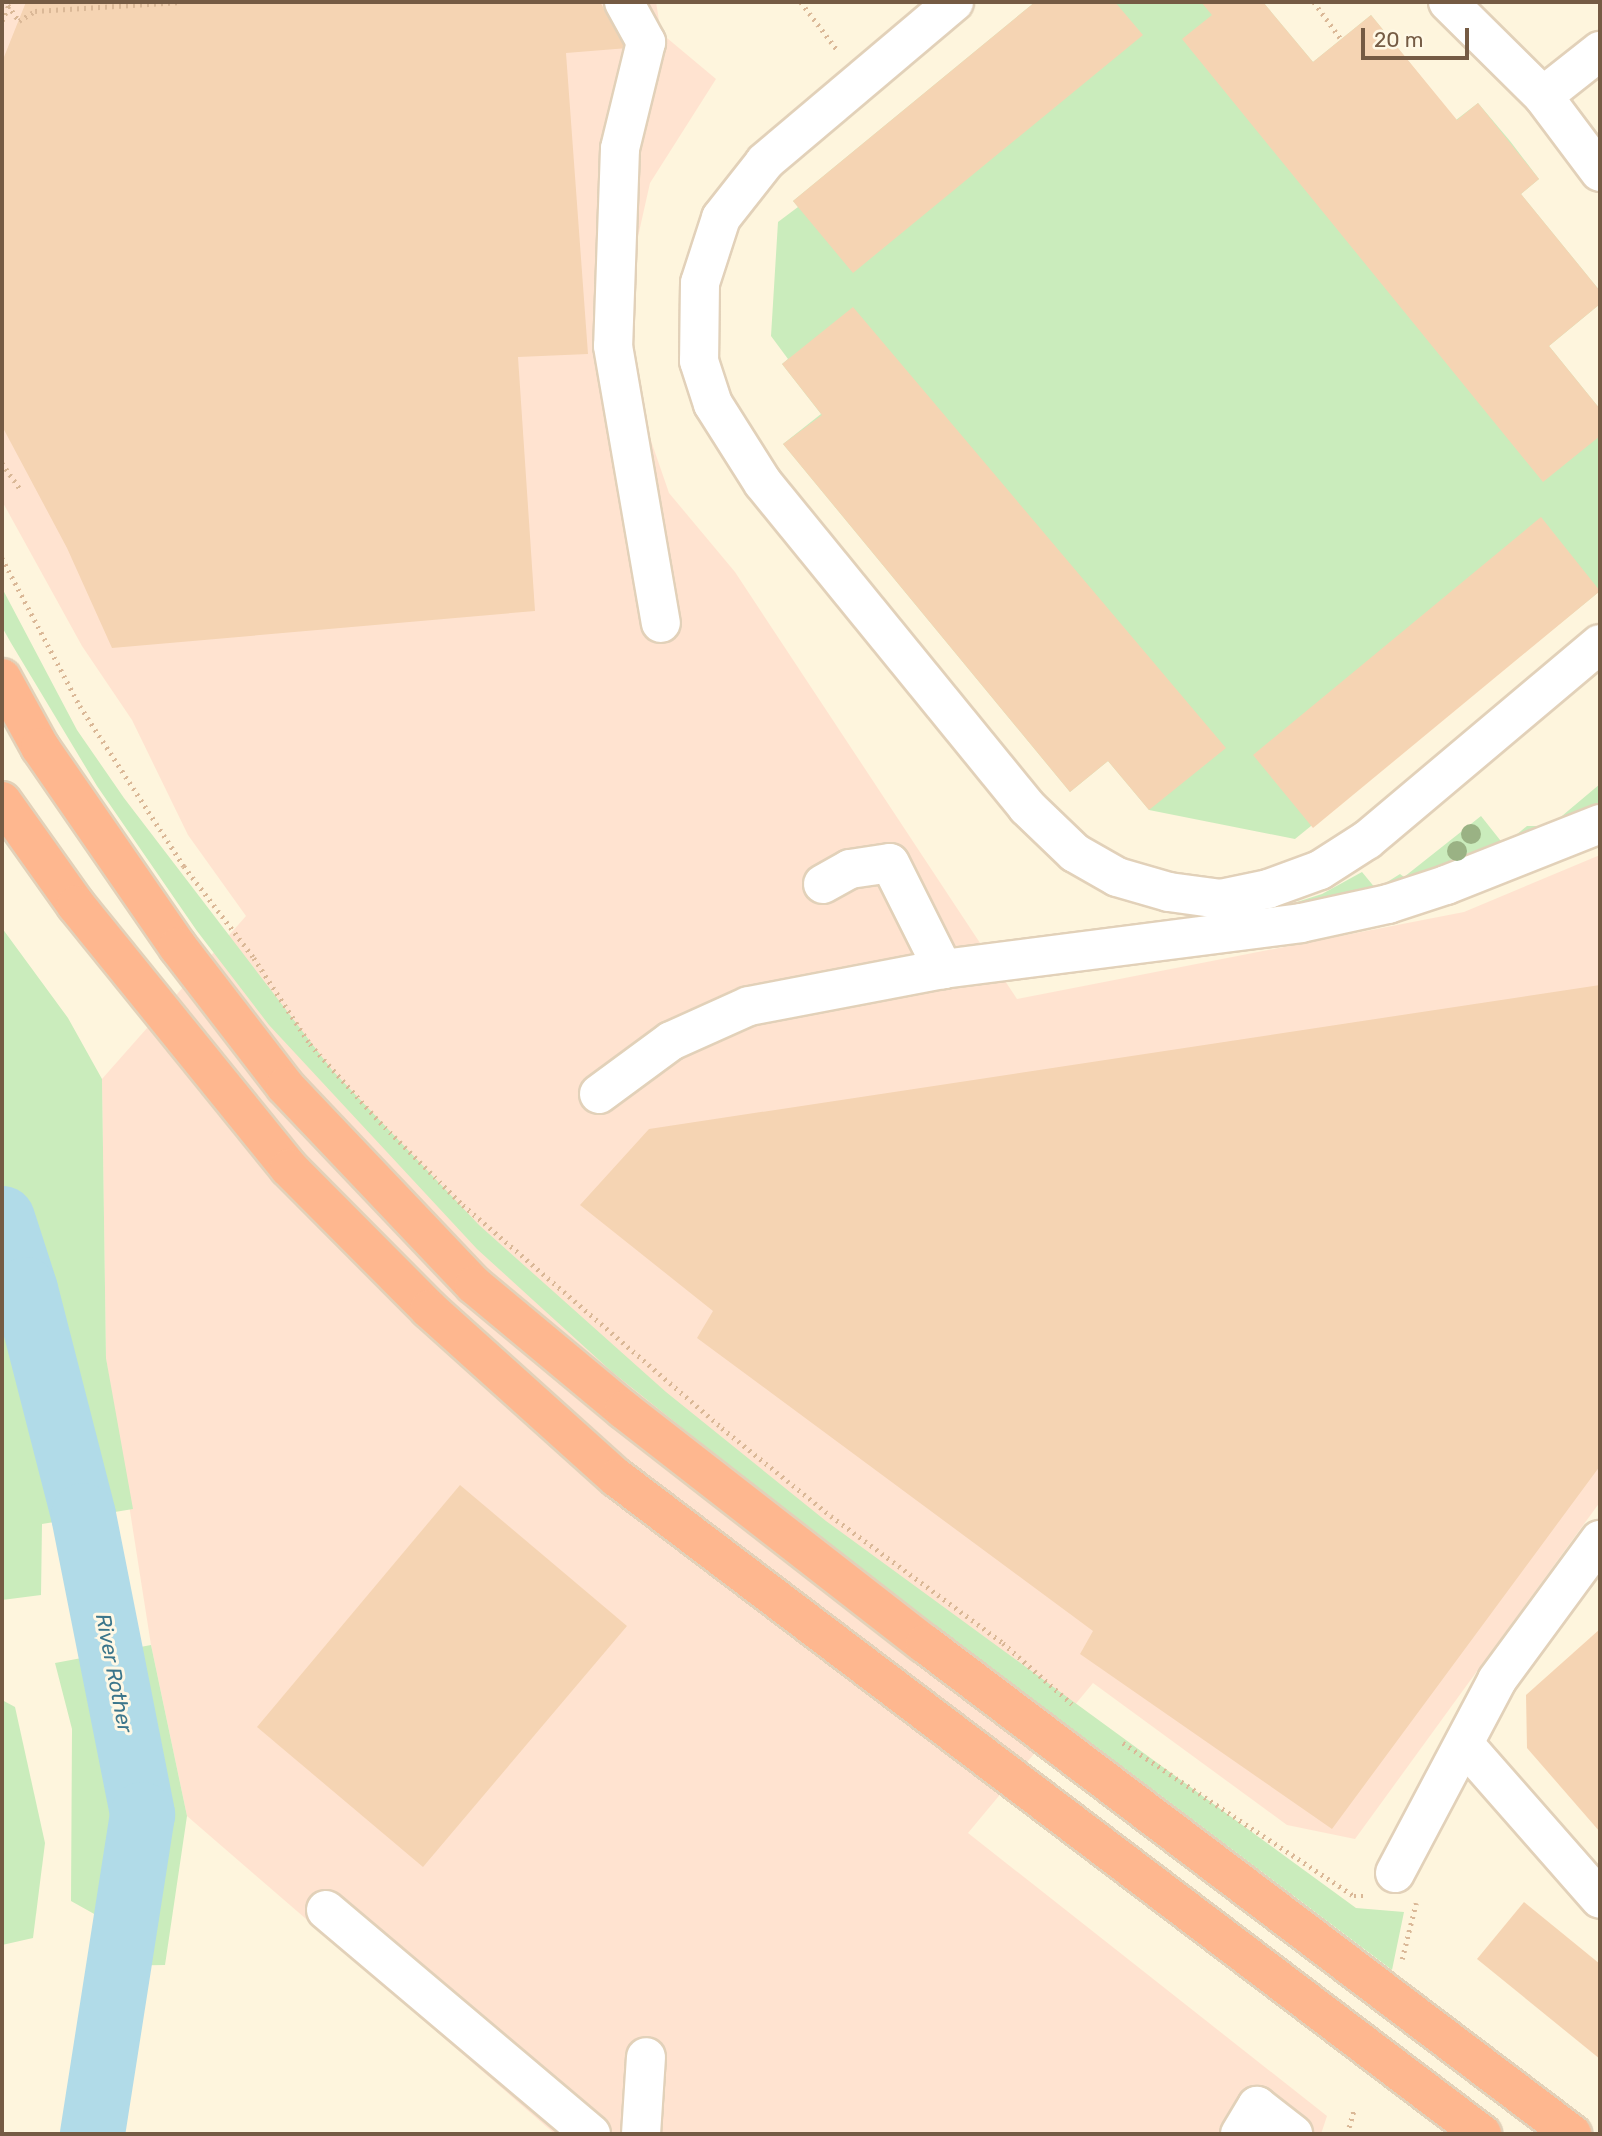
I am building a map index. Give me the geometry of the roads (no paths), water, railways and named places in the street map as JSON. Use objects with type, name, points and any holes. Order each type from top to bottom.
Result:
[{"type":"highway","points":[[2,678],[40,747],[178,947],[285,1086],[474,1285],[624,1410],[871,1602],[1572,2134]]},
{"type":"highway","points":[[2,801],[76,905],[289,1168],[488,1362],[617,1478],[1482,2134]]},
{"type":"street","points":[[624,2],[646,42],[620,149],[613,346],[661,623]]},
{"type":"street","points":[[954,2],[765,162],[721,218],[700,283],[699,361],[713,404],[764,483],[1027,807],[1075,853],[1117,877],[1168,892],[1220,899],[1268,889],[1320,870],[1367,840],[1600,644]]},
{"type":"street","points":[[1448,2],[1543,96],[1600,172]]},
{"type":"street","points":[[1543,96],[1600,51]]},
{"type":"street","points":[[599,1094],[671,1041],[749,1006],[943,969],[1232,935],[1376,907],[1446,885],[1600,824]]},
{"type":"street","points":[[823,884],[850,869],[890,863],[943,969]]},
{"type":"street","points":[[1385,1884],[1497,1680],[1600,1540]]},
{"type":"street","points":[[1464,1744],[1600,1899]]},
{"type":"street","points":[[326,1910],[591,2134]]},
{"type":"street","points":[[641,2134],[646,2057]]},
{"type":"street","points":[[1240,2134],[1256,2106],[1293,2134]]},
{"type":"waterway","name":"River Rother","points":[[2,1218],[25,1289],[83,1515],[142,1814],[92,2134]]}]
